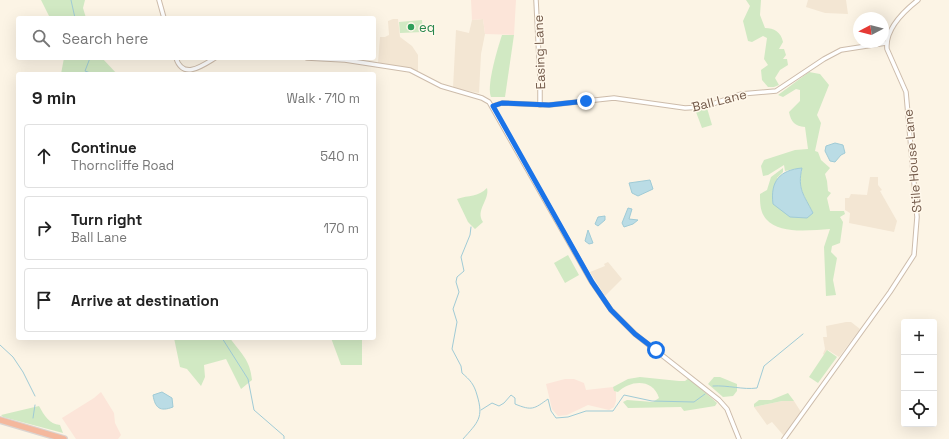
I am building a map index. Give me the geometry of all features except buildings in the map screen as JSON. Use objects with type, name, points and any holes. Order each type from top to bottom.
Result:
[{"type":"highway","points":[[0,420],[64,439]]},
{"type":"street","points":[[159,0],[163,16]]},
{"type":"street","name":"Easing Lane","points":[[536,0],[540,105]]},
{"type":"street","points":[[889,37],[897,20],[918,0]]},
{"type":"street","name":"Ball Lane","points":[[493,106],[502,103],[540,105],[614,98],[685,108],[704,107],[741,94],[776,91],[824,59],[842,50],[855,48]]},
{"type":"street","name":"Stile House Lane","points":[[784,439],[877,311],[914,255],[917,217],[906,92],[887,48]]},
{"type":"street","points":[[177,60],[180,67],[186,70],[197,68],[211,60]]},
{"type":"street","points":[[345,60],[410,70],[441,86],[482,98],[493,106],[588,277],[611,310],[635,334],[719,400],[727,409],[739,439]]},
{"type":"shaded area","points":[[471,0],[516,0],[514,35],[485,34],[483,19],[472,20]]},
{"type":"shaded area","points":[[808,0],[846,0],[848,14],[825,13],[806,7]]},
{"type":"shaded area","points":[[398,19],[400,37],[412,46],[418,55],[418,71],[378,63],[380,37],[389,35],[388,21]]},
{"type":"shaded area","points":[[483,19],[485,34],[481,54],[479,93],[453,88],[456,30],[469,33],[472,20]]},
{"type":"shaded area","points":[[870,177],[878,177],[878,185],[882,190],[880,191],[897,221],[894,232],[849,223],[850,213],[845,210],[845,198],[849,198],[851,194],[867,195]]},
{"type":"shaded area","points":[[608,262],[622,279],[605,296],[590,272],[605,266],[604,264]]},
{"type":"shaded area","points":[[851,322],[860,329],[839,357],[828,350],[824,355],[825,349],[823,337],[827,337],[826,326]]},
{"type":"shaded area","points":[[565,379],[574,379],[584,383],[586,390],[613,387],[616,392],[614,407],[609,410],[588,405],[567,415],[558,416],[552,409],[546,384]]},
{"type":"shaded area","points":[[101,392],[114,413],[115,423],[121,435],[118,439],[76,439],[62,418]]},
{"type":"shaded area","points":[[782,401],[794,401],[801,412],[784,436],[772,422],[767,425],[754,407]]},
{"type":"green space","points":[[41,0],[85,0],[83,8],[85,16],[49,16]]},
{"type":"green space","points":[[746,0],[761,0],[760,15],[765,28],[777,31],[783,42],[779,49],[784,49],[786,55],[783,59],[787,59],[788,65],[780,70],[775,78],[779,85],[774,87],[768,87],[762,80],[761,70],[768,65],[764,59],[767,38],[763,36],[752,42],[748,41],[743,21],[750,6]]},
{"type":"green space","name":"eq","points":[[422,20],[423,32],[400,33],[399,22]]},
{"type":"green space","points":[[502,35],[514,35],[505,97],[491,97],[491,76]]},
{"type":"green space","points":[[64,60],[104,60],[115,72],[61,72]]},
{"type":"green space","points":[[809,72],[820,74],[829,85],[817,115],[821,123],[815,151],[818,152],[821,160],[830,168],[825,174],[828,191],[831,193],[827,198],[830,211],[844,211],[845,214],[840,217],[843,222],[840,243],[832,246],[831,252],[837,258],[833,280],[836,295],[826,296],[824,247],[830,229],[796,230],[779,227],[766,219],[761,210],[760,204],[760,194],[767,190],[771,177],[783,168],[783,172],[777,178],[813,213],[801,187],[800,176],[802,170],[794,169],[785,171],[784,165],[768,175],[763,176],[761,166],[764,160],[795,150],[808,149],[805,127],[794,123],[789,112],[800,101],[800,90],[796,89],[783,97],[778,95]]},
{"type":"green space","points":[[707,108],[712,125],[702,128],[696,112]]},
{"type":"green space","points":[[487,188],[487,197],[481,213],[483,222],[475,229],[468,222],[457,199],[477,194]]},
{"type":"green space","points":[[568,255],[579,275],[565,283],[554,263]]},
{"type":"green space","points":[[174,340],[231,340],[247,362],[252,380],[241,389],[226,359],[204,365],[205,377],[201,386],[187,369],[180,367]]},
{"type":"green space","points":[[332,340],[362,340],[362,365],[341,365]]},
{"type":"green space","points":[[827,350],[837,357],[818,383],[809,377]]},
{"type":"green space","points":[[640,377],[679,381],[685,381],[689,378],[717,403],[715,406],[684,411],[681,407],[628,408],[623,402],[627,400],[653,402],[659,398],[652,387],[641,383],[629,385],[618,392],[614,391],[613,387],[628,379]]},
{"type":"green space","points":[[714,377],[720,377],[737,384],[737,391],[733,396],[723,397],[708,384]]},
{"type":"green space","points":[[788,393],[794,401],[782,401],[754,407],[754,404],[759,400],[771,400]]},
{"type":"green space","points":[[39,406],[50,421],[60,425],[63,433],[3,417],[1,415]]},
{"type":"water","points":[[835,143],[843,145],[845,153],[835,162],[830,161],[825,151],[826,146]]},
{"type":"water","points":[[802,168],[800,181],[802,192],[813,213],[807,218],[790,217],[773,204],[773,189],[778,178],[782,174],[794,169]]},
{"type":"water","points":[[650,180],[653,189],[638,196],[632,193],[629,183]]},
{"type":"water","points":[[628,208],[632,209],[629,219],[638,220],[633,224],[624,227],[622,223]]},
{"type":"water","points":[[605,216],[605,220],[598,226],[595,224],[598,217]]},
{"type":"water","points":[[588,230],[593,243],[589,244],[585,241]]},
{"type":"water","points":[[162,392],[172,398],[173,407],[161,409],[157,406],[153,395]]},
{"type":"waterway","points":[[71,0],[75,16]]},
{"type":"waterway","points":[[88,72],[85,71],[89,60]]},
{"type":"waterway","points":[[463,439],[476,424],[480,415],[479,403],[475,388],[462,373],[461,366],[452,349],[457,322],[453,309],[459,292],[456,282],[457,277],[464,271],[461,257],[470,235],[471,227]]},
{"type":"waterway","points":[[713,386],[757,388],[764,366],[803,334]]},
{"type":"waterway","points":[[223,340],[248,379],[254,410],[284,436],[284,439]]},
{"type":"waterway","points":[[0,345],[13,357],[23,372],[35,396]]},
{"type":"waterway","points":[[481,410],[492,403],[499,406],[511,395],[515,398],[515,404],[525,408],[536,407],[548,399],[551,411],[556,418],[568,417],[586,411],[613,411],[624,395],[652,401],[694,402],[705,394]]},
{"type":"waterway","points":[[33,418],[35,405]]},
{"type":"place","name":"eq","points":[[411,27]]},
{"type":"route","points":[[586,101],[549,105],[502,103],[493,106],[592,282],[611,310],[635,334],[656,350]]}]
